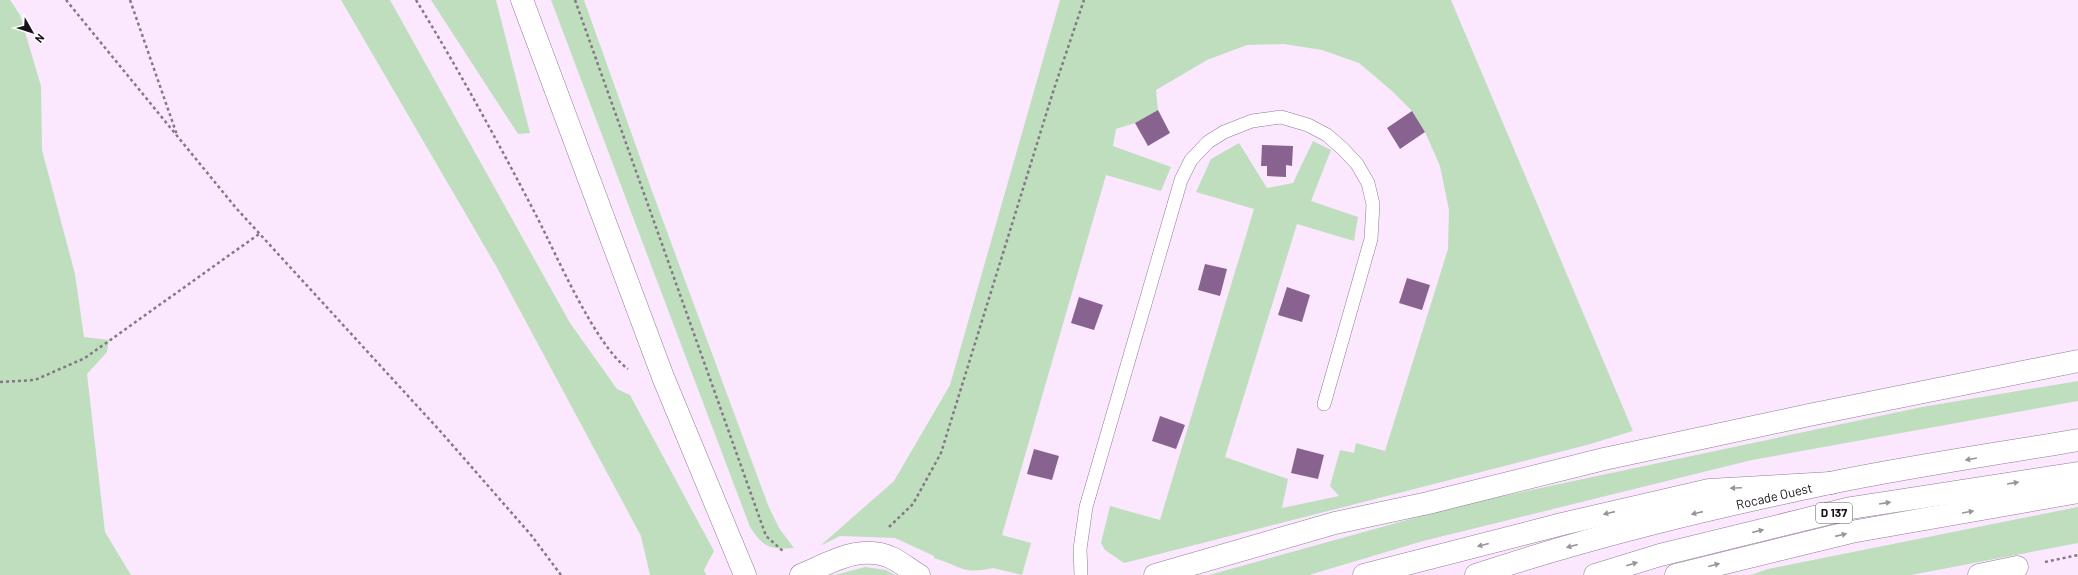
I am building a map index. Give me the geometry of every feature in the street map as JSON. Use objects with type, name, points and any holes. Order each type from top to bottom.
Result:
[{"type":"main road","points":[[522,0],[663,377],[745,575]]},
{"type":"main road","points":[[1155,575],[1335,524],[1428,503],[1604,459],[1824,412],[2078,361]]},
{"type":"main road","name":"Rocade Ouest","points":[[1476,575],[1536,555],[1660,523],[1831,483],[2078,440]]},
{"type":"main road","name":"D 137","points":[[1595,575],[1660,555],[1851,508],[2078,473]]},
{"type":"main road","points":[[1364,575],[1562,524],[1709,490],[1831,483]]},
{"type":"main road","points":[[1676,575],[1852,532],[2078,492]]},
{"type":"main road","points":[[802,575],[845,556],[863,552],[881,554],[893,558],[919,575]]},
{"type":"main road","points":[[1979,575],[2017,567]]},
{"type":"lane","points":[[1081,575],[1080,549],[1086,507],[1181,180],[1191,160],[1208,142],[1224,132],[1252,120],[1281,117],[1308,125],[1343,149],[1357,164],[1368,183],[1373,204],[1374,221],[1371,239],[1324,404]]},
{"type":"path","points":[[66,0],[178,138],[259,234],[440,432],[531,535],[561,575]]},
{"type":"path","points":[[130,0],[178,138]]},
{"type":"path","points":[[416,0],[513,171],[584,308],[604,343],[618,362],[629,369],[640,374],[663,377]]},
{"type":"path","points":[[575,0],[766,536],[798,563],[802,575]]},
{"type":"path","points":[[863,552],[913,504],[941,453],[1053,92],[1084,0]]},
{"type":"path","points":[[0,382],[35,380],[85,358],[259,234]]},
{"type":"path","points":[[2017,567],[2078,555]]},
{"type":"green space","points":[[0,0],[10,0],[20,15],[41,86],[42,150],[75,274],[84,337],[109,340],[107,352],[87,374],[105,532],[131,575],[0,575]]},
{"type":"green space","points":[[341,0],[390,0],[570,323],[617,389],[630,395],[714,551],[704,570],[706,575],[650,575],[641,536],[496,266]]},
{"type":"green space","points":[[431,0],[496,0],[530,133],[518,134]]},
{"type":"green space","points":[[551,0],[584,0],[652,191],[768,505],[779,528],[794,548],[773,548],[768,546],[759,539],[750,527]]},
{"type":"green space","points":[[1060,0],[1451,0],[1633,431],[1587,445],[1124,563],[1105,550],[1101,543],[1110,506],[1160,520],[1254,209],[1196,192],[1211,159],[1239,143],[1267,188],[1293,183],[1313,141],[1331,150],[1311,201],[1358,217],[1354,241],[1297,224],[1225,457],[1288,479],[1282,508],[1339,496],[1330,486],[1340,450],[1354,453],[1356,443],[1385,451],[1448,249],[1449,210],[1440,166],[1425,132],[1412,111],[1392,91],[1359,63],[1322,50],[1284,44],[1247,45],[1207,60],[1156,90],[1158,110],[1135,123],[1116,129],[1113,146],[1171,167],[1161,191],[1106,175],[1002,535],[1031,543],[1022,575],[993,568],[974,571],[962,569],[934,558],[934,556],[895,538],[840,536],[820,546],[894,481],[950,385]]},
{"type":"green space","points":[[2078,381],[2078,401],[1752,460],[1423,541],[1309,575],[1209,575],[1461,505],[1922,407]]},
{"type":"green space","points":[[2078,507],[2078,543],[1911,575],[1751,575],[1768,569]]},
{"type":"green space","points":[[865,567],[886,570],[895,575],[835,575]]},
{"type":"building","points":[[1158,110],[1170,133],[1148,146],[1135,123]]},
{"type":"building","points":[[1412,111],[1425,132],[1400,149],[1387,128]]},
{"type":"building","points":[[1262,145],[1293,146],[1292,166],[1286,165],[1286,177],[1267,176],[1267,166],[1261,166]]},
{"type":"building","points":[[1205,264],[1227,269],[1220,296],[1198,290]]},
{"type":"building","points":[[1407,278],[1430,285],[1422,310],[1399,303]]},
{"type":"building","points":[[1287,287],[1310,295],[1302,322],[1278,315]]},
{"type":"building","points":[[1079,297],[1103,305],[1094,330],[1071,323]]},
{"type":"building","points":[[1160,416],[1185,425],[1176,449],[1152,441]]},
{"type":"building","points":[[1297,448],[1324,455],[1318,479],[1291,473]]},
{"type":"building","points":[[1034,449],[1059,456],[1052,480],[1027,474]]}]
